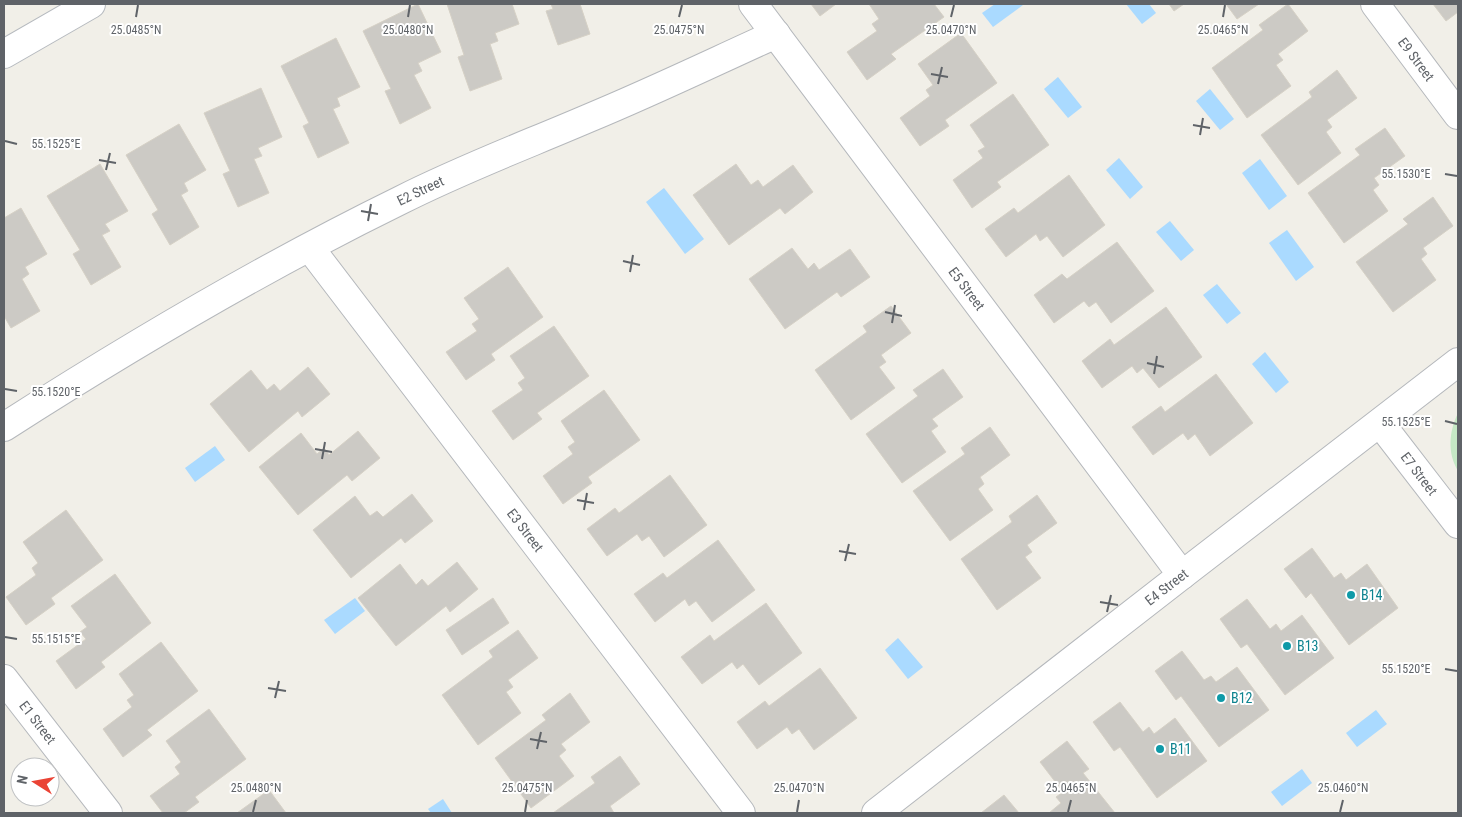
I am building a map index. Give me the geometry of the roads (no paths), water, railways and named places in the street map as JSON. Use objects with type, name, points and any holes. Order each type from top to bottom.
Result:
[{"type":"street","points":[[4,54],[90,4]]},
{"type":"street","name":"E5 Street","points":[[753,4],[1182,575]]},
{"type":"street","name":"E9 Street","points":[[1375,4],[1458,115]]},
{"type":"street","name":"E2 Street","points":[[4,427],[155,333],[238,286],[401,200],[478,164],[590,118],[776,34]]},
{"type":"street","name":"E3 Street","points":[[310,248],[741,813]]},
{"type":"street","name":"E4 Street","points":[[876,813],[1458,362]]},
{"type":"street","name":"E7 Street","points":[[1380,423],[1458,524]]},
{"type":"street","name":"E1 Street","points":[[4,679],[108,813]]},
{"type":"water","points":[[995,4],[1023,5],[993,27],[982,13]]},
{"type":"water","points":[[1126,4],[1149,4],[1156,13],[1142,24]]},
{"type":"water","points":[[1058,77],[1082,107],[1068,118],[1044,89]]},
{"type":"water","points":[[1210,89],[1234,119],[1220,130],[1196,101]]},
{"type":"water","points":[[1119,158],[1143,187],[1130,199],[1106,170]]},
{"type":"water","points":[[1260,159],[1287,196],[1269,210],[1242,173]]},
{"type":"water","points":[[664,188],[704,239],[685,254],[646,202]]},
{"type":"water","points":[[1170,221],[1194,250],[1181,261],[1156,232]]},
{"type":"water","points":[[1287,230],[1314,267],[1296,281],[1269,243]]},
{"type":"water","points":[[1217,284],[1241,313],[1227,324],[1203,295]]},
{"type":"water","points":[[1265,352],[1289,382],[1276,393],[1252,364]]},
{"type":"water","points":[[215,446],[225,460],[195,482],[185,468]]},
{"type":"water","points":[[355,598],[365,611],[335,634],[324,620]]},
{"type":"water","points":[[898,638],[923,667],[908,679],[885,650]]},
{"type":"water","points":[[1376,710],[1387,724],[1357,747],[1346,733]]},
{"type":"water","points":[[1302,769],[1312,783],[1282,806],[1271,792]]},
{"type":"water","points":[[443,799],[452,813],[431,813],[428,809]]},
{"type":"place","name":"B14","points":[[1351,595]]},
{"type":"place","name":"B13","points":[[1287,646]]},
{"type":"place","name":"B12","points":[[1221,698]]},
{"type":"place","name":"B11","points":[[1160,749]]}]
